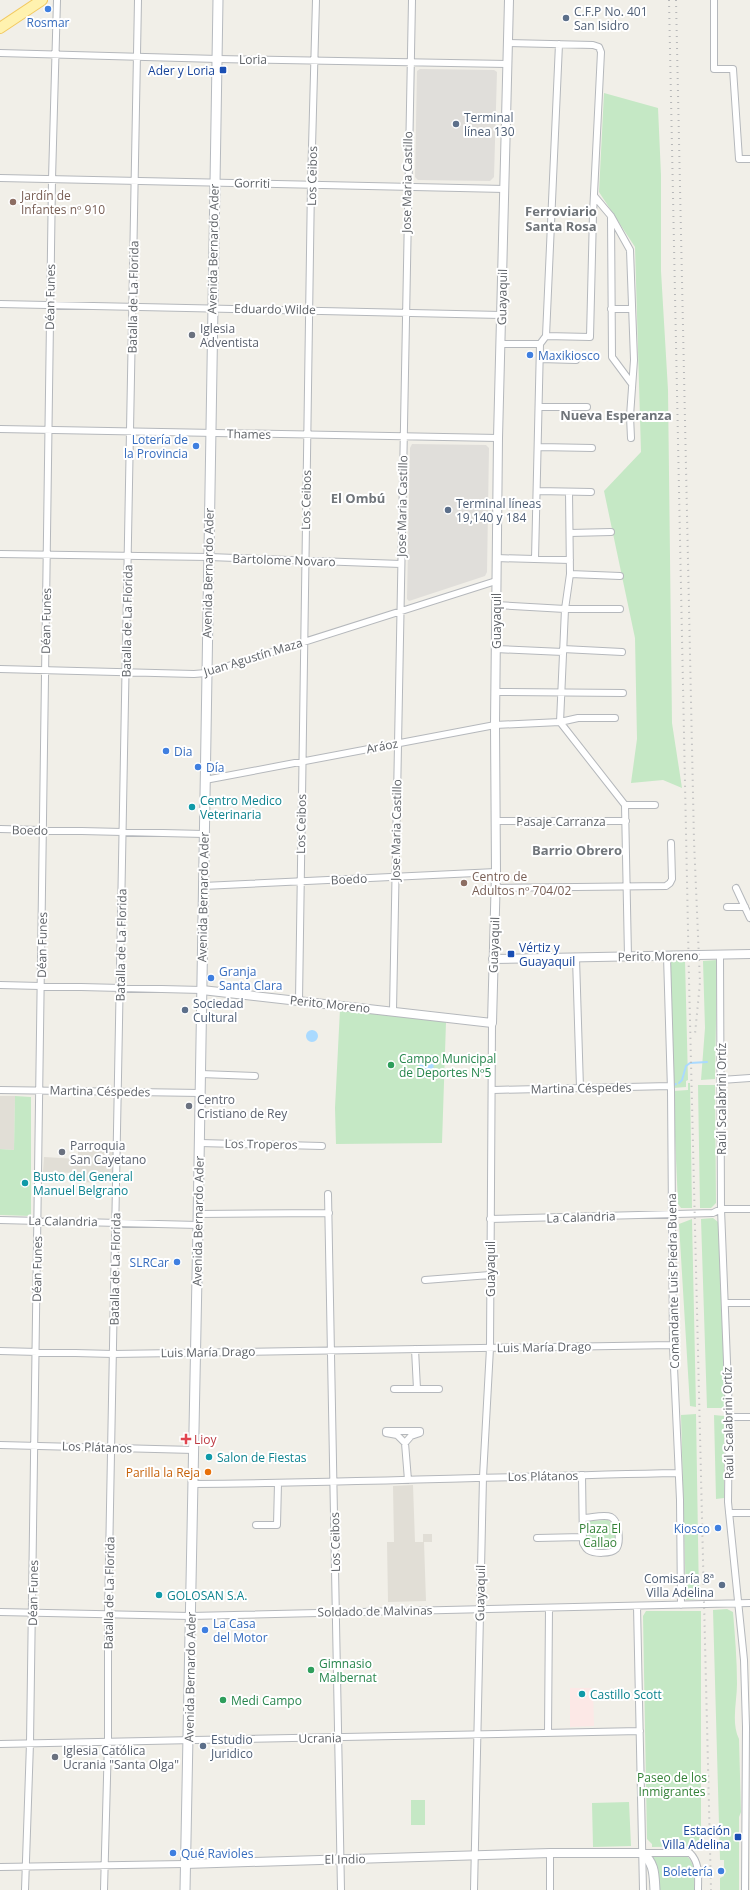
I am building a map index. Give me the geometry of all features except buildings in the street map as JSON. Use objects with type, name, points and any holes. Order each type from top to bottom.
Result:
[{"type":"main road","points":[[0,21],[32,0]]},
{"type":"main road","points":[[0,28],[42,0]]},
{"type":"main road","name":"Avenida Bernardo Ader","points":[[185,1890],[201,1093],[204,780],[218,0]]},
{"type":"main road","points":[[642,1853],[650,1859],[654,1872],[655,1890]]},
{"type":"street","name":"Déan Funes","points":[[25,1890],[30,1743],[50,305],[57,0]]},
{"type":"street","name":"Batalla de La Florida","points":[[104,1890],[108,1741],[108,1615],[116,1223],[117,1092],[129,556],[138,0]]},
{"type":"street","name":"Los Ceibos","points":[[299,1001],[311,184],[316,0]]},
{"type":"street","name":"Jose Maria Castillo","points":[[393,1011],[407,186],[412,0]]},
{"type":"street","name":"Guayaquil","points":[[474,1890],[483,1477],[490,1348],[492,1023],[496,888],[496,558],[508,0]]},
{"type":"street","points":[[714,0],[714,69],[733,69],[739,159],[750,159]]},
{"type":"street","points":[[507,43],[593,44],[598,47],[601,52],[590,337],[546,336]]},
{"type":"street","points":[[535,559],[540,344],[546,336],[559,44]]},
{"type":"street","name":"Loria","points":[[0,53],[218,59],[507,64]]},
{"type":"street","name":"Gorriti","points":[[0,178],[505,189]]},
{"type":"street","points":[[595,197],[611,216],[630,250],[634,360],[631,438]]},
{"type":"street","points":[[611,216],[612,357],[632,384]]},
{"type":"street","name":"Eduardo Wilde","points":[[0,304],[501,315]]},
{"type":"street","points":[[611,309],[632,309]]},
{"type":"street","points":[[501,344],[540,344]]},
{"type":"street","points":[[540,359],[576,360]]},
{"type":"street","points":[[539,407],[587,407]]},
{"type":"street","name":"Thames","points":[[0,429],[498,438]]},
{"type":"street","points":[[538,447],[592,448]]},
{"type":"street","points":[[537,492],[591,492]]},
{"type":"street","points":[[569,492],[570,574],[565,609],[560,722],[625,805],[628,957]]},
{"type":"street","points":[[570,533],[611,532]]},
{"type":"street","name":"Bartolome Novaro","points":[[0,554],[209,557],[305,562],[401,564]]},
{"type":"street","points":[[496,558],[570,560]]},
{"type":"street","points":[[570,574],[620,576]]},
{"type":"street","name":"Juan Agustín Maza","points":[[0,669],[194,674],[206,673],[400,613],[496,581]]},
{"type":"street","points":[[496,605],[565,609],[620,609]]},
{"type":"street","points":[[496,649],[622,652]]},
{"type":"street","points":[[495,692],[623,694]]},
{"type":"street","name":"Aráoz","points":[[204,780],[495,725],[560,722],[578,718],[615,718]]},
{"type":"street","points":[[625,805],[655,805]]},
{"type":"street","name":"Pasaje Carranza","points":[[495,821],[626,821]]},
{"type":"street","name":"Boedo","points":[[0,829],[204,834]]},
{"type":"street","points":[[496,888],[666,886],[672,879],[671,843]]},
{"type":"street","name":"Boedo","points":[[203,886],[496,872]]},
{"type":"street","points":[[736,888],[750,918]]},
{"type":"street","points":[[727,907],[745,907]]},
{"type":"street","name":"Perito Moreno","points":[[493,959],[750,954]]},
{"type":"street","name":"Raúl Scalabrini Ortíz","points":[[720,955],[721,1209],[729,1417],[729,1513],[739,1603],[748,1727],[747,1852],[745,1890]]},
{"type":"street","name":"Comandante Luis Piedra Buena","points":[[667,956],[673,1345],[681,1605]]},
{"type":"street","points":[[576,958],[580,1088]]},
{"type":"street","name":"Perito Moreno","points":[[0,985],[202,990],[492,1023]]},
{"type":"street","points":[[201,1074],[255,1076]]},
{"type":"street","points":[[720,1080],[750,1078]]},
{"type":"street","name":"Martina Céspedes","points":[[492,1090],[670,1086]]},
{"type":"street","name":"Martina Céspedes","points":[[0,1090],[201,1093]]},
{"type":"street","name":"Los Troperos","points":[[200,1143],[322,1146]]},
{"type":"street","name":"Los Ceibos","points":[[328,1194],[341,1890]]},
{"type":"street","points":[[721,1209],[750,1209]]},
{"type":"street","name":"La Calandria","points":[[490,1219],[712,1213],[721,1209]]},
{"type":"street","points":[[198,1214],[329,1213]]},
{"type":"street","name":"La Calandria","points":[[0,1220],[198,1224]]},
{"type":"street","points":[[425,1280],[490,1275]]},
{"type":"street","points":[[725,1303],[750,1303]]},
{"type":"street","name":"Luis María Drago","points":[[0,1351],[113,1354],[673,1345]]},
{"type":"street","points":[[416,1349],[417,1389]]},
{"type":"street","points":[[394,1389],[440,1388]]},
{"type":"street","points":[[729,1417],[750,1417]]},
{"type":"street","points":[[405,1443],[411,1436],[420,1433],[420,1431],[386,1431],[386,1433],[397,1435],[405,1443],[408,1480]]},
{"type":"street","name":"Los Plátanos","points":[[0,1444],[194,1450]]},
{"type":"street","name":"Los Plátanos","points":[[194,1484],[678,1473]]},
{"type":"street","points":[[582,1475],[583,1543],[586,1549],[592,1552],[611,1552],[615,1550],[618,1545],[617,1524],[615,1519],[609,1516],[583,1518]]},
{"type":"street","points":[[256,1525],[277,1525],[278,1483]]},
{"type":"street","points":[[729,1513],[750,1513]]},
{"type":"street","points":[[537,1538],[583,1537]]},
{"type":"street","name":"Soldado de Malvinas","points":[[0,1612],[190,1616],[750,1603]]},
{"type":"street","points":[[637,1606],[643,1890]]},
{"type":"street","points":[[548,1733],[549,1608]]},
{"type":"street","name":"Ucrania","points":[[0,1744],[640,1731]]},
{"type":"street","points":[[550,1853],[550,1890]]},
{"type":"street","name":"El Indio","points":[[0,1868],[550,1853],[690,1853],[696,1859],[698,1866],[698,1890]]},
{"type":"shaded area","name":"Terminal línea 130","points":[[420,69],[494,70],[497,72],[494,177],[490,181],[418,180],[415,177],[417,71]]},
{"type":"shaded area","name":"Terminal líneas 19,140 y 184","points":[[412,444],[486,445],[489,448],[487,572],[485,576],[409,601],[407,599],[410,448]]},
{"type":"shaded area","points":[[0,1096],[15,1096],[14,1150],[0,1149]]},
{"type":"shaded area","points":[[78,1147],[113,1148],[112,1183],[77,1182],[77,1173],[43,1172],[44,1157],[78,1159]]},
{"type":"shaded area","points":[[413,1485],[415,1542],[423,1542],[423,1534],[432,1534],[432,1542],[424,1542],[426,1601],[388,1602],[387,1542],[394,1542],[393,1486]]},
{"type":"shaded area","points":[[570,1688],[593,1688],[594,1726],[570,1727]]},
{"type":"green space","points":[[604,93],[658,108],[661,175],[661,271],[668,390],[672,723],[682,788],[663,780],[631,783],[637,739],[635,638],[604,491],[641,452],[635,247],[599,192]]},
{"type":"green space","points":[[669,960],[685,960],[688,1080],[686,1081],[686,1087],[673,1088]]},
{"type":"green space","points":[[717,960],[715,1079],[701,1080],[705,1028],[703,961]]},
{"type":"green space","name":"Campo Municipal de Deportes Nº5","points":[[340,1009],[446,1022],[442,1143],[336,1144],[335,1108]]},
{"type":"green space","points":[[688,1083],[690,1083],[692,1208],[681,1208],[678,1204],[673,1091],[688,1090]]},
{"type":"green space","points":[[698,1085],[715,1085],[716,1203],[711,1208],[700,1208]]},
{"type":"green space","points":[[15,1096],[31,1097],[31,1216],[0,1215],[0,1149],[14,1150]]},
{"type":"green space","points":[[713,1218],[718,1222],[726,1408],[707,1408],[701,1219]]},
{"type":"green space","points":[[692,1219],[696,1407],[690,1406],[679,1224]]},
{"type":"green space","points":[[696,1414],[699,1599],[686,1600],[681,1415]]},
{"type":"green space","points":[[714,1415],[724,1416],[724,1498],[716,1499]]},
{"type":"green space","name":"Plaza El Callao","points":[[608,1520],[615,1526],[615,1542],[609,1549],[592,1549],[586,1538],[586,1521]]},
{"type":"green space","points":[[727,1609],[733,1612],[737,1666],[735,1726],[739,1739],[741,1812],[739,1817],[739,1890],[720,1890],[720,1878],[724,1876],[724,1860],[720,1860],[713,1610]]},
{"type":"green space","name":"Paseo de los Inmigrantes","points":[[646,1611],[701,1611],[701,1846],[652,1847],[652,1844],[647,1839],[643,1616]]},
{"type":"green space","points":[[411,1800],[425,1800],[425,1825],[411,1825]]},
{"type":"green space","points":[[629,1802],[631,1846],[593,1847],[592,1803]]},
{"type":"green space","points":[[683,1854],[691,1861],[693,1865],[694,1890],[659,1890],[658,1872],[651,1855]]},
{"type":"water","points":[[314,1030],[317,1031],[317,1041],[310,1042],[307,1041],[306,1034],[307,1031]]},
{"type":"water","points":[[419,1055],[434,1055],[433,1078],[419,1078]]},
{"type":"waterway","points":[[679,1083],[682,1080],[686,1066],[690,1063],[707,1062]]},
{"type":"railway","points":[[669,0],[689,979],[711,1890]]},
{"type":"railway","points":[[676,0],[694,841],[700,982],[695,1034]]},
{"type":"place","name":"Rosmar","points":[[48,9]]},
{"type":"place","name":"C.F.P No. 401 San Isidro","points":[[566,18]]},
{"type":"place","name":"Ader y Loria","points":[[223,70]]},
{"type":"place","name":"Terminal línea 130","points":[[456,124]]},
{"type":"place","name":"Jardín de Infantes nº 910","points":[[13,202]]},
{"type":"place","name":"Iglesia Adventista","points":[[192,335]]},
{"type":"place","name":"Maxikiosco","points":[[530,355]]},
{"type":"place","name":"Lotería de la Provincia","points":[[196,446]]},
{"type":"place","name":"Terminal líneas 19,140 y 184","points":[[448,510]]},
{"type":"place","name":"Dia","points":[[166,751]]},
{"type":"place","name":"Día","points":[[198,767]]},
{"type":"place","name":"Centro Medico Veterinaria","points":[[192,807]]},
{"type":"place","name":"Centro de Adultos nº 704/02","points":[[464,883]]},
{"type":"place","name":"Vértiz y Guayaquil","points":[[511,954]]},
{"type":"place","name":"Granja Santa Clara","points":[[211,978]]},
{"type":"place","name":"Sociedad Cultural","points":[[185,1010]]},
{"type":"place","name":"Campo Municipal de Deportes Nº5","points":[[391,1065]]},
{"type":"place","name":"Centro Cristiano de Rey","points":[[189,1106]]},
{"type":"place","name":"Parroquia San Cayetano","points":[[62,1152]]},
{"type":"place","name":"Busto del General Manuel Belgrano","points":[[25,1183]]},
{"type":"place","name":"SLRCar","points":[[177,1262]]},
{"type":"place","name":"Lioy","points":[[186,1439]]},
{"type":"place","name":"Salon de Fiestas","points":[[209,1457]]},
{"type":"place","name":"Parilla la Reja","points":[[208,1472]]},
{"type":"place","name":"Kiosco","points":[[718,1528]]},
{"type":"place","name":"Comisaría 8ª Villa Adelina","points":[[722,1585]]},
{"type":"place","name":"GOLOSAN S.A.","points":[[159,1595]]},
{"type":"place","name":"La Casa del Motor","points":[[205,1630]]},
{"type":"place","name":"Gimnasio Malbernat","points":[[311,1670]]},
{"type":"place","name":"Castillo Scott","points":[[582,1694]]},
{"type":"place","name":"Medi Campo","points":[[223,1700]]},
{"type":"place","name":"Estudio Juridico","points":[[203,1746]]},
{"type":"place","name":"Iglesia Católica Ucrania \"Santa Olga\"","points":[[55,1757]]},
{"type":"place","name":"Estación Villa Adelina","points":[[738,1837]]},
{"type":"place","name":"Qué Ravioles","points":[[173,1853]]},
{"type":"place","name":"Boletería","points":[[721,1871]]},
{"type":"district","name":"Ferroviario Santa Rosa","points":[[561,218]]},
{"type":"district","name":"Nueva Esperanza","points":[[616,415]]},
{"type":"district","name":"El Ombú","points":[[358,498]]},
{"type":"district","name":"Barrio Obrero","points":[[577,850]]}]
